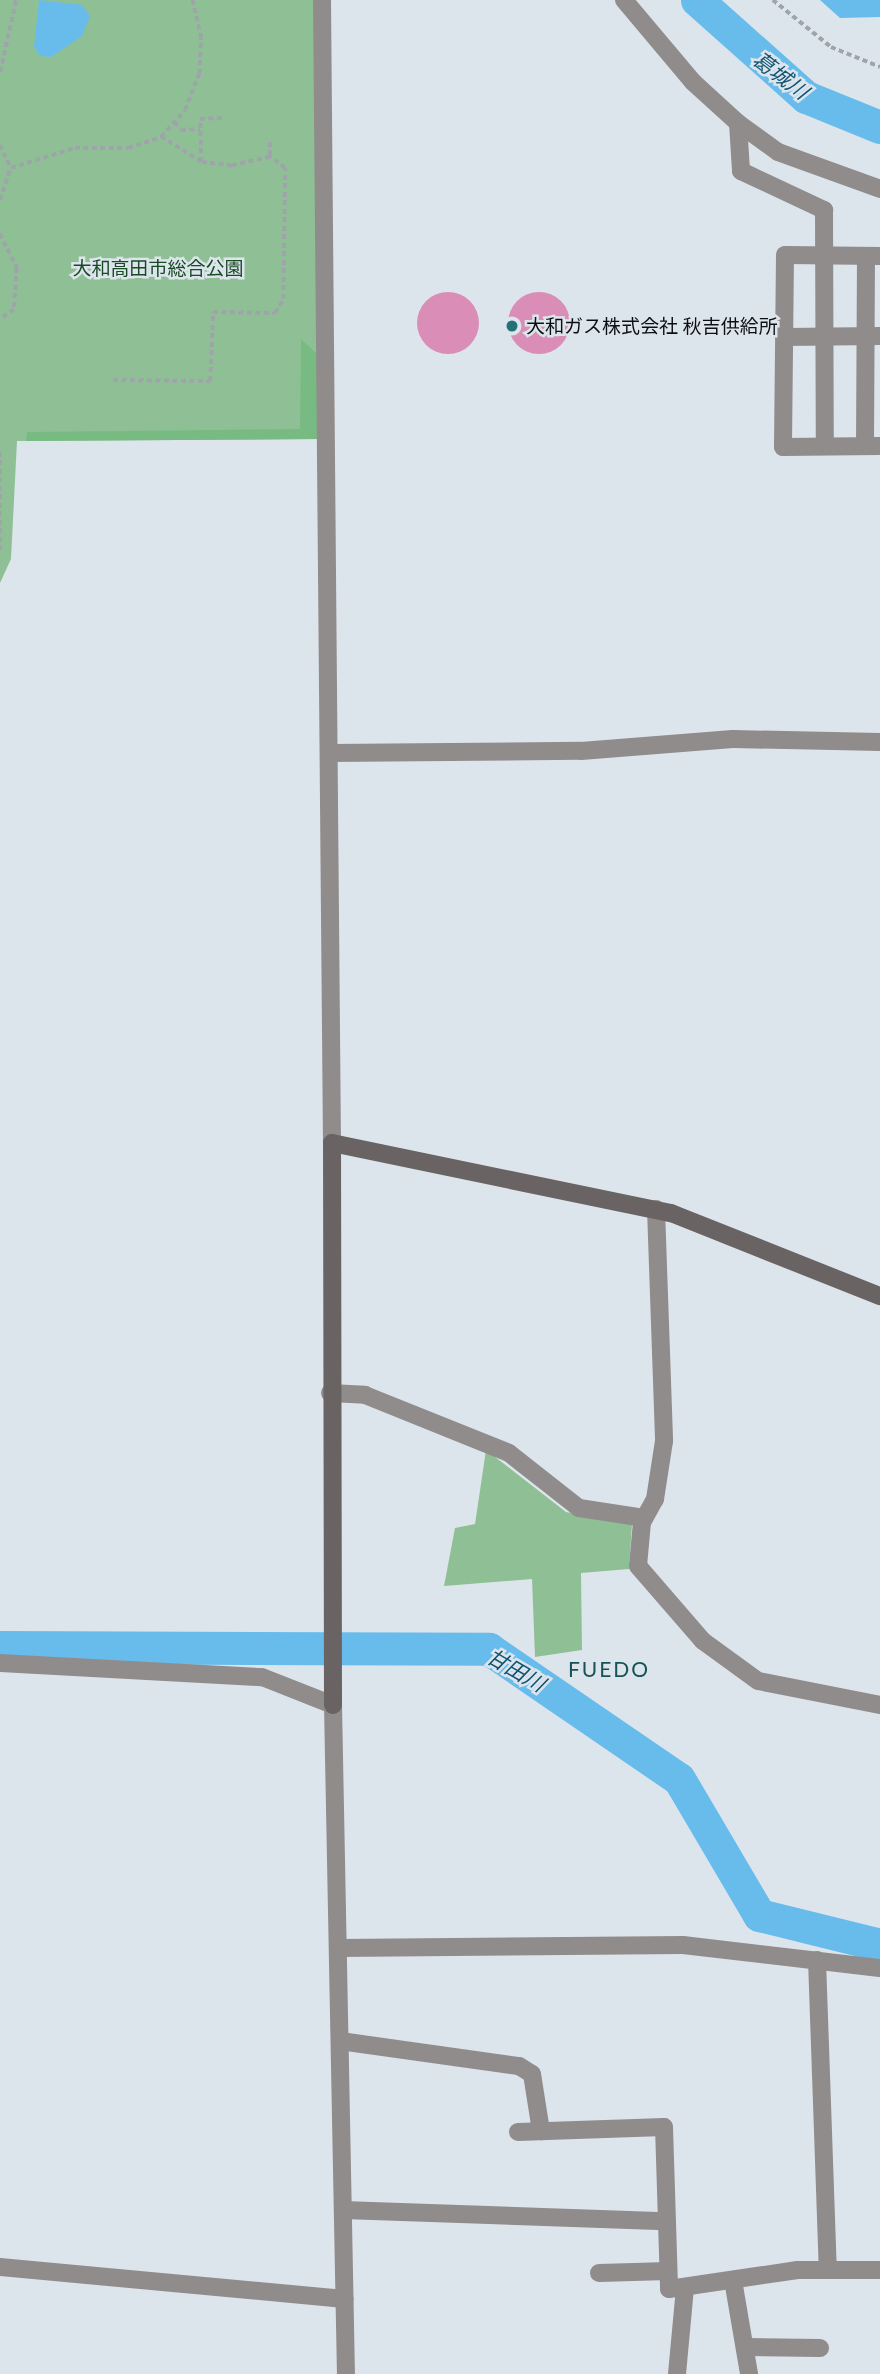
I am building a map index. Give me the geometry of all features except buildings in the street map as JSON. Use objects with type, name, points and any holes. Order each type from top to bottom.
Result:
[{"type":"street","points":[[322,0],[332,1143],[332,1636],[346,2374]]},
{"type":"street","points":[[624,0],[693,82],[738,123],[778,152],[880,189]]},
{"type":"street","points":[[738,123],[741,171],[824,210],[827,256],[825,446]]},
{"type":"street","points":[[785,256],[827,256],[873,256],[873,446],[783,447],[785,256]]},
{"type":"street","points":[[784,337],[873,336]]},
{"type":"street","points":[[329,753],[581,751],[733,739],[880,742]]},
{"type":"street","points":[[332,1143],[656,1209],[880,1296]]},
{"type":"street","points":[[656,1209],[664,1441],[655,1499],[644,1518],[638,1566],[730,1664],[758,1681],[805,1694],[880,1705]]},
{"type":"street","points":[[330,1393],[374,1398],[509,1453],[579,1508],[644,1518]]},
{"type":"street","points":[[0,1663],[262,1677],[333,1705]]},
{"type":"street","points":[[338,1948],[683,1945],[880,1968]]},
{"type":"street","points":[[817,1959],[828,2269]]},
{"type":"street","points":[[340,2041],[519,2066],[532,2074],[541,2131]]},
{"type":"street","points":[[518,2132],[664,2127],[669,2289],[828,2269],[880,2270]]},
{"type":"street","points":[[343,2210],[665,2221]]},
{"type":"street","points":[[0,2267],[345,2299]]},
{"type":"street","points":[[598,2273],[668,2271]]},
{"type":"street","points":[[733,2280],[747,2347],[749,2374]]},
{"type":"street","points":[[677,2374],[685,2287]]},
{"type":"street","points":[[747,2347],[820,2348]]},
{"type":"path","points":[[0,72],[16,0]]},
{"type":"path","points":[[11,168],[75,148],[128,148],[161,136],[175,122],[200,74],[201,38],[192,0]]},
{"type":"path","points":[[773,0],[831,47],[880,67]]},
{"type":"path","points":[[201,162],[200,119],[222,118]]},
{"type":"path","points":[[175,122],[181,130],[200,129]]},
{"type":"path","points":[[113,380],[210,381],[213,312],[275,313],[283,299],[285,168],[270,157],[232,166],[201,162],[161,136]]},
{"type":"path","points":[[270,142],[270,157]]},
{"type":"path","points":[[0,145],[11,168],[0,200]]},
{"type":"path","points":[[0,234],[17,268],[14,310],[0,319]]},
{"type":"path","points":[[0,452],[0,551]]},
{"type":"green space","name":"大和高田市総合公園","points":[[0,0],[314,0],[319,439],[17,441],[11,559],[0,583]]},
{"type":"green space","points":[[301,339],[318,355],[319,439],[26,441],[27,432],[300,429]]},
{"type":"green space","points":[[486,1450],[566,1512],[632,1524],[629,1569],[581,1573],[582,1650],[535,1657],[532,1579],[444,1586],[455,1528],[475,1524]]},
{"type":"water","points":[[39,0],[82,5],[90,16],[82,36],[51,57],[40,56],[34,47]]},
{"type":"water","points":[[820,0],[880,0],[880,17],[840,18]]},
{"type":"waterway","name":"葛城川","points":[[697,0],[806,97],[880,127]]},
{"type":"waterway","name":"甘田川","points":[[0,1647],[489,1649],[679,1779],[759,1915],[880,1945]]},
{"type":"place","name":"大和ガス株式会社 秋吉供給所","points":[[512,326]]},
{"type":"district","name":"FUEDO","points":[[609,1669]]}]
